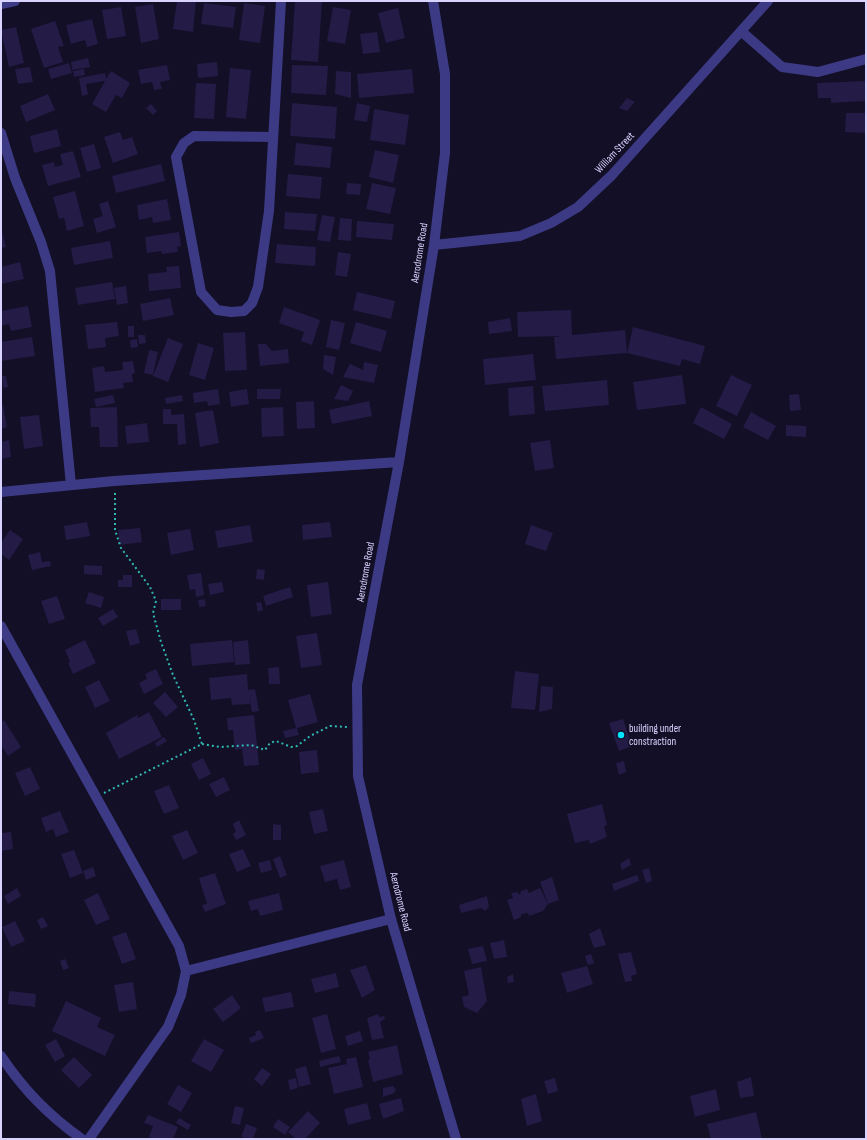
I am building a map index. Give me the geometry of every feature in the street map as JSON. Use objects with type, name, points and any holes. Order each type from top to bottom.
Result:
[{"type":"street","points":[[1,4],[15,1]]},
{"type":"street","points":[[273,137],[194,136],[184,143],[176,157],[201,292],[217,310],[230,312],[244,310],[252,302],[258,287],[269,211],[281,1]]},
{"type":"street","name":"Aerodrome Road","points":[[433,1],[445,74],[445,145],[434,245],[398,462],[357,685],[358,776],[391,919],[455,1139]]},
{"type":"street","name":"William Street","points":[[434,245],[520,236],[551,223],[578,206],[612,175],[768,1]]},
{"type":"street","points":[[741,31],[782,67],[818,72],[866,59]]},
{"type":"street","points":[[1,133],[15,178],[41,242],[50,271],[72,485]]},
{"type":"street","points":[[1,492],[114,480],[398,462]]},
{"type":"street","points":[[1,626],[179,946],[186,971],[181,996],[168,1027],[89,1139]]},
{"type":"street","points":[[186,971],[391,919]]},
{"type":"street","points":[[1,1056],[19,1082],[60,1123],[82,1139]]},
{"type":"path","points":[[114,480],[115,530],[121,548],[150,587],[156,601],[153,613],[161,642],[173,675],[194,720],[202,744]]},
{"type":"path","points":[[96,797],[202,744],[220,748],[251,745],[265,750],[270,743],[276,741],[291,747],[297,746],[310,736],[330,726],[358,728]]},
{"type":"building","points":[[177,1],[196,1],[193,32],[173,29]]},
{"type":"building","points":[[295,1],[322,1],[318,62],[291,60]]},
{"type":"building","points":[[204,3],[236,7],[233,28],[201,24]]},
{"type":"building","points":[[244,3],[265,6],[260,43],[239,40]]},
{"type":"building","points":[[153,4],[159,39],[141,43],[135,7]]},
{"type":"building","points":[[121,7],[126,36],[107,39],[102,10]]},
{"type":"building","points":[[333,7],[351,10],[345,44],[327,41]]},
{"type":"building","points":[[398,8],[405,38],[386,43],[378,13]]},
{"type":"building","points":[[92,19],[98,44],[87,47],[85,40],[71,44],[66,25]]},
{"type":"building","points":[[55,21],[64,46],[58,47],[63,62],[44,68],[31,29]]},
{"type":"building","points":[[16,27],[24,63],[9,67],[1,30]]},
{"type":"building","points":[[377,32],[380,52],[363,54],[360,34]]},
{"type":"building","points":[[88,58],[90,67],[72,70],[71,62]]},
{"type":"building","points":[[217,62],[218,76],[198,78],[197,64]]},
{"type":"building","points":[[69,63],[72,73],[51,79],[48,69]]},
{"type":"building","points":[[167,65],[170,80],[160,82],[162,89],[154,90],[152,82],[141,84],[138,70]]},
{"type":"building","points":[[292,65],[328,66],[326,95],[291,93]]},
{"type":"building","points":[[30,67],[33,82],[18,84],[15,69]]},
{"type":"building","points":[[230,68],[251,70],[246,119],[226,117]]},
{"type":"building","points":[[84,69],[85,75],[74,77],[73,71]]},
{"type":"building","points":[[412,69],[414,93],[359,98],[357,74]]},
{"type":"building","points":[[111,71],[130,83],[122,98],[116,95],[106,112],[92,104],[105,81],[86,84],[88,94],[82,96],[79,78],[105,73],[106,79]]},
{"type":"building","points":[[336,71],[351,72],[351,98],[335,94]]},
{"type":"building","points":[[866,81],[866,101],[831,103],[831,98],[818,98],[817,83]]},
{"type":"building","points":[[196,83],[216,84],[214,119],[194,118]]},
{"type":"building","points":[[48,94],[55,110],[26,122],[20,106]]},
{"type":"building","points":[[627,98],[635,102],[627,111],[619,108]]},
{"type":"building","points":[[292,103],[337,107],[335,139],[290,136]]},
{"type":"building","points":[[357,103],[370,106],[367,122],[354,120]]},
{"type":"building","points":[[151,104],[157,111],[153,115],[146,108]]},
{"type":"building","points":[[374,109],[409,115],[405,145],[370,140]]},
{"type":"building","points":[[846,113],[866,113],[866,133],[845,132]]},
{"type":"building","points":[[57,129],[61,146],[34,153],[30,136]]},
{"type":"building","points":[[120,132],[123,140],[132,137],[138,154],[113,163],[104,137]]},
{"type":"building","points":[[296,143],[332,147],[330,168],[294,165]]},
{"type":"building","points":[[94,144],[101,168],[87,172],[80,148]]},
{"type":"building","points":[[375,150],[399,155],[393,183],[369,177]]},
{"type":"building","points":[[73,151],[81,177],[48,186],[42,165],[54,162],[55,167],[63,165],[60,154]]},
{"type":"building","points":[[161,164],[165,181],[116,193],[112,176]]},
{"type":"building","points":[[288,174],[322,177],[320,199],[286,196]]},
{"type":"building","points":[[347,183],[361,184],[360,195],[346,194]]},
{"type":"building","points":[[372,183],[396,188],[390,214],[366,209]]},
{"type":"building","points":[[75,191],[84,226],[67,231],[64,218],[59,219],[53,197]]},
{"type":"building","points":[[167,199],[171,220],[153,223],[152,217],[139,220],[137,205]]},
{"type":"building","points":[[108,201],[116,227],[97,233],[93,219],[103,216],[99,204]]},
{"type":"building","points":[[285,212],[317,214],[315,231],[284,229]]},
{"type":"building","points":[[322,215],[335,217],[330,242],[317,240]]},
{"type":"building","points":[[340,218],[352,219],[351,241],[338,240]]},
{"type":"building","points":[[357,221],[394,224],[392,240],[356,237]]},
{"type":"building","points":[[1,229],[6,247],[1,248]]},
{"type":"building","points":[[179,232],[181,246],[177,247],[178,252],[162,254],[161,251],[147,253],[145,237]]},
{"type":"building","points":[[110,241],[113,258],[74,265],[71,248]]},
{"type":"building","points":[[277,244],[316,247],[315,266],[275,263]]},
{"type":"building","points":[[338,252],[351,254],[347,277],[335,275]]},
{"type":"building","points":[[20,262],[24,279],[1,284],[1,267]]},
{"type":"building","points":[[179,266],[181,288],[149,291],[148,274],[167,272],[166,267]]},
{"type":"building","points":[[112,282],[115,299],[78,305],[75,288]]},
{"type":"building","points":[[126,286],[128,303],[117,305],[114,288]]},
{"type":"building","points":[[357,292],[395,301],[391,319],[353,310]]},
{"type":"building","points":[[170,298],[174,315],[143,321],[140,304]]},
{"type":"building","points":[[28,306],[32,327],[11,331],[9,324],[1,326],[1,311]]},
{"type":"building","points":[[284,307],[320,320],[312,345],[301,341],[304,332],[279,323]]},
{"type":"building","points":[[571,310],[572,335],[625,330],[627,353],[556,359],[554,337],[563,336],[518,337],[517,312]]},
{"type":"building","points":[[510,318],[512,331],[489,334],[488,322]]},
{"type":"building","points":[[331,320],[345,323],[339,350],[326,347]]},
{"type":"building","points":[[117,322],[119,336],[105,338],[106,347],[88,349],[85,325]]},
{"type":"building","points":[[356,322],[387,331],[381,352],[350,343]]},
{"type":"building","points":[[128,326],[134,326],[134,337],[128,337]]},
{"type":"building","points":[[633,327],[705,346],[700,364],[682,359],[680,366],[627,353]]},
{"type":"building","points":[[245,332],[247,370],[225,371],[223,333]]},
{"type":"building","points":[[138,335],[145,335],[146,343],[139,344]]},
{"type":"building","points":[[32,337],[35,356],[1,361],[1,342]]},
{"type":"building","points":[[168,338],[183,344],[168,382],[153,376]]},
{"type":"building","points":[[137,339],[138,347],[131,348],[130,340]]},
{"type":"building","points":[[198,343],[214,348],[205,380],[189,375]]},
{"type":"building","points":[[258,344],[266,344],[272,351],[288,349],[289,363],[260,366]]},
{"type":"building","points":[[149,350],[158,352],[153,375],[144,373]]},
{"type":"building","points":[[533,354],[536,380],[485,385],[483,359]]},
{"type":"building","points":[[324,355],[336,357],[333,375],[323,369]]},
{"type":"building","points":[[133,361],[135,373],[132,374],[133,382],[123,383],[124,388],[95,392],[92,368],[104,366],[105,372],[123,370],[122,362]]},
{"type":"building","points":[[364,362],[378,365],[374,383],[343,377],[350,364],[363,370]]},
{"type":"building","points":[[682,375],[686,404],[637,410],[633,382]]},
{"type":"building","points":[[731,375],[752,385],[737,416],[716,406]]},
{"type":"building","points":[[2,376],[6,376],[8,387],[3,388]]},
{"type":"building","points":[[607,380],[609,405],[545,411],[542,386]]},
{"type":"building","points":[[341,385],[353,391],[348,401],[334,399]]},
{"type":"building","points":[[533,386],[535,414],[509,416],[508,388]]},
{"type":"building","points":[[218,389],[220,404],[208,406],[207,401],[194,403],[193,393]]},
{"type":"building","points":[[247,389],[249,404],[231,407],[229,392]]},
{"type":"building","points":[[257,389],[281,389],[280,399],[257,399]]},
{"type":"building","points":[[799,394],[801,410],[790,411],[789,395]]},
{"type":"building","points":[[113,395],[115,403],[96,407],[94,399]]},
{"type":"building","points":[[182,395],[183,401],[166,404],[165,398]]},
{"type":"building","points":[[314,401],[315,428],[297,429],[296,402]]},
{"type":"building","points":[[369,401],[372,416],[332,424],[329,410]]},
{"type":"building","points":[[1,405],[3,405],[7,427],[1,429]]},
{"type":"building","points":[[117,407],[118,447],[100,447],[99,427],[91,427],[90,408]]},
{"type":"building","points":[[283,407],[284,436],[262,437],[261,408]]},
{"type":"building","points":[[701,407],[732,424],[724,439],[693,423]]},
{"type":"building","points":[[163,409],[171,409],[171,415],[184,414],[186,444],[178,445],[177,424],[163,424]]},
{"type":"building","points":[[213,410],[219,443],[200,447],[195,413]]},
{"type":"building","points":[[751,412],[776,426],[768,440],[743,427]]},
{"type":"building","points":[[39,415],[43,446],[24,449],[20,417]]},
{"type":"building","points":[[147,423],[149,442],[127,444],[125,426]]},
{"type":"building","points":[[786,425],[806,426],[806,437],[786,436]]},
{"type":"building","points":[[9,440],[11,457],[1,459],[1,442]]},
{"type":"building","points":[[550,440],[554,468],[535,471],[530,443]]},
{"type":"building","points":[[87,522],[90,536],[66,540],[64,526]]},
{"type":"building","points":[[330,522],[332,537],[303,540],[302,525]]},
{"type":"building","points":[[250,525],[253,542],[218,548],[215,531]]},
{"type":"building","points":[[531,525],[553,533],[546,551],[525,544]]},
{"type":"building","points":[[140,528],[142,542],[120,545],[118,530]]},
{"type":"building","points":[[190,529],[194,550],[171,555],[167,533]]},
{"type":"building","points":[[10,530],[23,539],[9,560],[1,554],[1,543]]},
{"type":"building","points":[[40,552],[42,562],[50,561],[51,566],[32,570],[28,555]]},
{"type":"building","points":[[84,565],[102,566],[102,575],[84,574]]},
{"type":"building","points":[[257,569],[265,570],[264,580],[256,579]]},
{"type":"building","points":[[201,573],[204,595],[196,597],[195,589],[190,590],[187,575]]},
{"type":"building","points":[[123,575],[132,575],[132,587],[118,587],[118,580],[123,580]]},
{"type":"building","points":[[222,582],[224,592],[210,595],[208,584]]},
{"type":"building","points":[[328,582],[332,614],[311,617],[307,585]]},
{"type":"building","points":[[290,587],[293,597],[266,606],[263,596]]},
{"type":"building","points":[[89,592],[104,597],[101,608],[85,603]]},
{"type":"building","points":[[57,596],[65,619],[49,624],[41,601]]},
{"type":"building","points":[[161,599],[181,599],[181,610],[161,610]]},
{"type":"building","points":[[205,599],[206,606],[199,607],[198,600]]},
{"type":"building","points":[[261,602],[263,610],[258,612],[256,603]]},
{"type":"building","points":[[113,609],[118,617],[103,626],[98,618]]},
{"type":"building","points":[[136,629],[140,643],[130,646],[126,631]]},
{"type":"building","points":[[317,633],[322,665],[301,668],[296,636]]},
{"type":"building","points":[[85,640],[96,663],[73,674],[68,663],[70,662],[65,650]]},
{"type":"building","points":[[232,640],[234,662],[192,666],[190,644]]},
{"type":"building","points":[[248,640],[250,664],[235,665],[233,642]]},
{"type":"building","points":[[279,667],[280,684],[269,684],[268,668]]},
{"type":"building","points":[[156,669],[163,684],[144,694],[139,683],[147,679],[145,674]]},
{"type":"building","points":[[515,671],[539,674],[535,710],[511,708]]},
{"type":"building","points":[[247,674],[248,690],[255,689],[259,711],[252,712],[249,695],[250,704],[232,705],[231,698],[211,700],[209,678]]},
{"type":"building","points":[[99,680],[110,701],[95,708],[85,687]]},
{"type":"building","points":[[541,686],[553,687],[552,709],[539,712]]},
{"type":"building","points":[[165,692],[178,707],[166,717],[153,703]]},
{"type":"building","points":[[310,694],[318,722],[297,728],[299,735],[285,738],[283,731],[296,728],[288,700]]},
{"type":"building","points":[[149,712],[162,737],[119,759],[106,733],[137,715],[138,718]]},
{"type":"building","points":[[254,715],[259,765],[244,766],[242,749],[235,750],[233,730],[228,730],[227,718]]},
{"type":"building","name":"building under constraction","points":[[623,719],[632,746],[619,751],[609,723]]},
{"type":"building","points":[[4,720],[21,747],[8,756],[1,745],[1,723]]},
{"type":"building","points":[[164,737],[167,741],[157,747],[155,743]]},
{"type":"building","points":[[317,750],[319,772],[301,774],[299,752]]},
{"type":"building","points":[[203,758],[211,774],[199,780],[191,764]]},
{"type":"building","points":[[624,761],[626,772],[619,775],[616,763]]},
{"type":"building","points":[[30,767],[40,789],[25,796],[15,773]]},
{"type":"building","points":[[224,777],[230,790],[216,797],[209,784]]},
{"type":"building","points":[[169,785],[179,808],[164,814],[154,791]]},
{"type":"building","points":[[602,804],[607,825],[604,826],[607,837],[590,844],[589,840],[575,843],[567,814]]},
{"type":"building","points":[[323,809],[328,831],[314,834],[309,812]]},
{"type":"building","points":[[60,811],[69,832],[56,837],[53,829],[46,832],[41,818]]},
{"type":"building","points":[[239,820],[246,835],[236,840],[233,834],[236,832],[233,824]]},
{"type":"building","points":[[273,824],[281,825],[281,840],[273,840]]},
{"type":"building","points":[[187,830],[198,853],[183,860],[172,836]]},
{"type":"building","points":[[11,832],[13,849],[1,851],[1,833]]},
{"type":"building","points":[[243,849],[251,866],[237,872],[229,854]]},
{"type":"building","points":[[74,850],[83,873],[70,878],[61,854]]},
{"type":"building","points":[[280,856],[287,875],[280,878],[273,859]]},
{"type":"building","points":[[629,858],[631,865],[622,870],[620,864]]},
{"type":"building","points":[[270,860],[272,870],[261,873],[258,863]]},
{"type":"building","points":[[344,860],[351,887],[340,890],[337,879],[325,882],[320,866]]},
{"type":"building","points":[[93,867],[96,876],[86,880],[83,871]]},
{"type":"building","points":[[649,868],[652,881],[646,883],[642,870]]},
{"type":"building","points":[[215,873],[226,904],[205,912],[202,905],[207,904],[199,878]]},
{"type":"building","points":[[637,875],[639,881],[614,891],[612,884]]},
{"type":"building","points":[[552,877],[559,900],[548,904],[540,882]]},
{"type":"building","points":[[17,888],[21,896],[8,904],[4,896]]},
{"type":"building","points":[[540,888],[548,904],[543,911],[529,916],[528,913],[521,914],[521,917],[514,920],[507,900],[513,898],[511,893],[517,892],[520,895],[521,891],[527,889],[529,893]]},
{"type":"building","points":[[98,893],[110,919],[96,925],[84,900]]},
{"type":"building","points":[[279,893],[283,910],[260,916],[258,909],[251,911],[248,901]]},
{"type":"building","points":[[487,896],[489,907],[485,911],[481,908],[461,913],[459,905]]},
{"type":"building","points":[[43,917],[48,926],[41,929],[37,920]]},
{"type":"building","points":[[15,921],[25,941],[11,947],[2,927]]},
{"type":"building","points":[[600,928],[606,945],[594,948],[589,934]]},
{"type":"building","points":[[126,932],[136,959],[122,964],[112,937]]},
{"type":"building","points":[[504,940],[507,957],[494,959],[490,943]]},
{"type":"building","points":[[483,946],[487,961],[472,964],[468,949]]},
{"type":"building","points":[[631,952],[637,974],[631,976],[632,981],[625,982],[618,954]]},
{"type":"building","points":[[591,954],[594,963],[588,965],[585,956]]},
{"type":"building","points":[[65,959],[69,968],[63,970],[60,961]]},
{"type":"building","points":[[366,965],[375,990],[362,998],[350,970]]},
{"type":"building","points":[[587,966],[593,984],[567,993],[561,973]]},
{"type":"building","points":[[481,967],[487,1001],[477,1013],[464,1007],[462,997],[469,995],[464,971]]},
{"type":"building","points":[[336,973],[339,987],[315,993],[311,979]]},
{"type":"building","points":[[513,974],[514,982],[508,983],[507,977]]},
{"type":"building","points":[[133,982],[137,1009],[119,1012],[114,985]]},
{"type":"building","points":[[9,991],[36,994],[35,1007],[8,1004]]},
{"type":"building","points":[[291,992],[294,1007],[265,1012],[262,998]]},
{"type":"building","points":[[232,995],[241,1008],[223,1022],[213,1009]]},
{"type":"building","points":[[66,1001],[101,1018],[97,1027],[115,1035],[105,1056],[52,1031]]},
{"type":"building","points":[[327,1014],[336,1049],[321,1053],[312,1018]]},
{"type":"building","points":[[378,1014],[379,1017],[384,1016],[385,1019],[380,1022],[384,1038],[372,1040],[367,1018]]},
{"type":"building","points":[[260,1030],[264,1038],[251,1043],[249,1038],[256,1035],[255,1032]]},
{"type":"building","points":[[360,1031],[363,1041],[348,1046],[345,1036]]},
{"type":"building","points":[[56,1039],[65,1056],[55,1062],[45,1045]]},
{"type":"building","points":[[204,1039],[224,1050],[211,1072],[191,1061]]},
{"type":"building","points":[[397,1045],[403,1074],[373,1082],[368,1060],[370,1059],[368,1052]]},
{"type":"building","points":[[339,1056],[341,1062],[320,1067],[319,1061]]},
{"type":"building","points":[[74,1057],[92,1075],[79,1088],[61,1070]]},
{"type":"building","points":[[356,1057],[363,1087],[334,1094],[328,1068],[347,1064],[346,1059]]},
{"type":"building","points":[[306,1066],[311,1084],[299,1087],[295,1069]]},
{"type":"building","points":[[262,1068],[271,1074],[262,1086],[254,1079]]},
{"type":"building","points":[[751,1077],[754,1096],[740,1098],[737,1082]]},
{"type":"building","points":[[296,1078],[298,1088],[290,1090],[288,1080]]},
{"type":"building","points":[[555,1078],[558,1091],[548,1094],[544,1081]]},
{"type":"building","points":[[178,1085],[192,1093],[181,1112],[167,1104]]},
{"type":"building","points":[[393,1086],[396,1090],[394,1093],[383,1097],[383,1088]]},
{"type":"building","points":[[716,1089],[720,1110],[695,1117],[690,1096]]},
{"type":"building","points":[[536,1094],[542,1121],[527,1126],[521,1099]]},
{"type":"building","points":[[401,1098],[404,1111],[383,1119],[379,1104]]},
{"type":"building","points":[[367,1103],[371,1119],[348,1125],[344,1109]]},
{"type":"building","points":[[235,1106],[244,1108],[240,1125],[231,1123]]},
{"type":"building","points":[[308,1111],[320,1123],[305,1139],[296,1139],[288,1132]]},
{"type":"building","points":[[756,1112],[762,1139],[711,1139],[707,1124]]},
{"type":"building","points":[[148,1115],[178,1127],[173,1139],[155,1139],[149,1137],[153,1126],[144,1123]]},
{"type":"building","points":[[179,1118],[191,1125],[188,1130],[176,1123]]},
{"type":"building","points":[[278,1119],[290,1127],[285,1135],[273,1127]]},
{"type":"building","points":[[246,1124],[257,1128],[253,1139],[241,1137]]},
{"type":"place","name":"building under constraction","points":[[621,735]]}]
